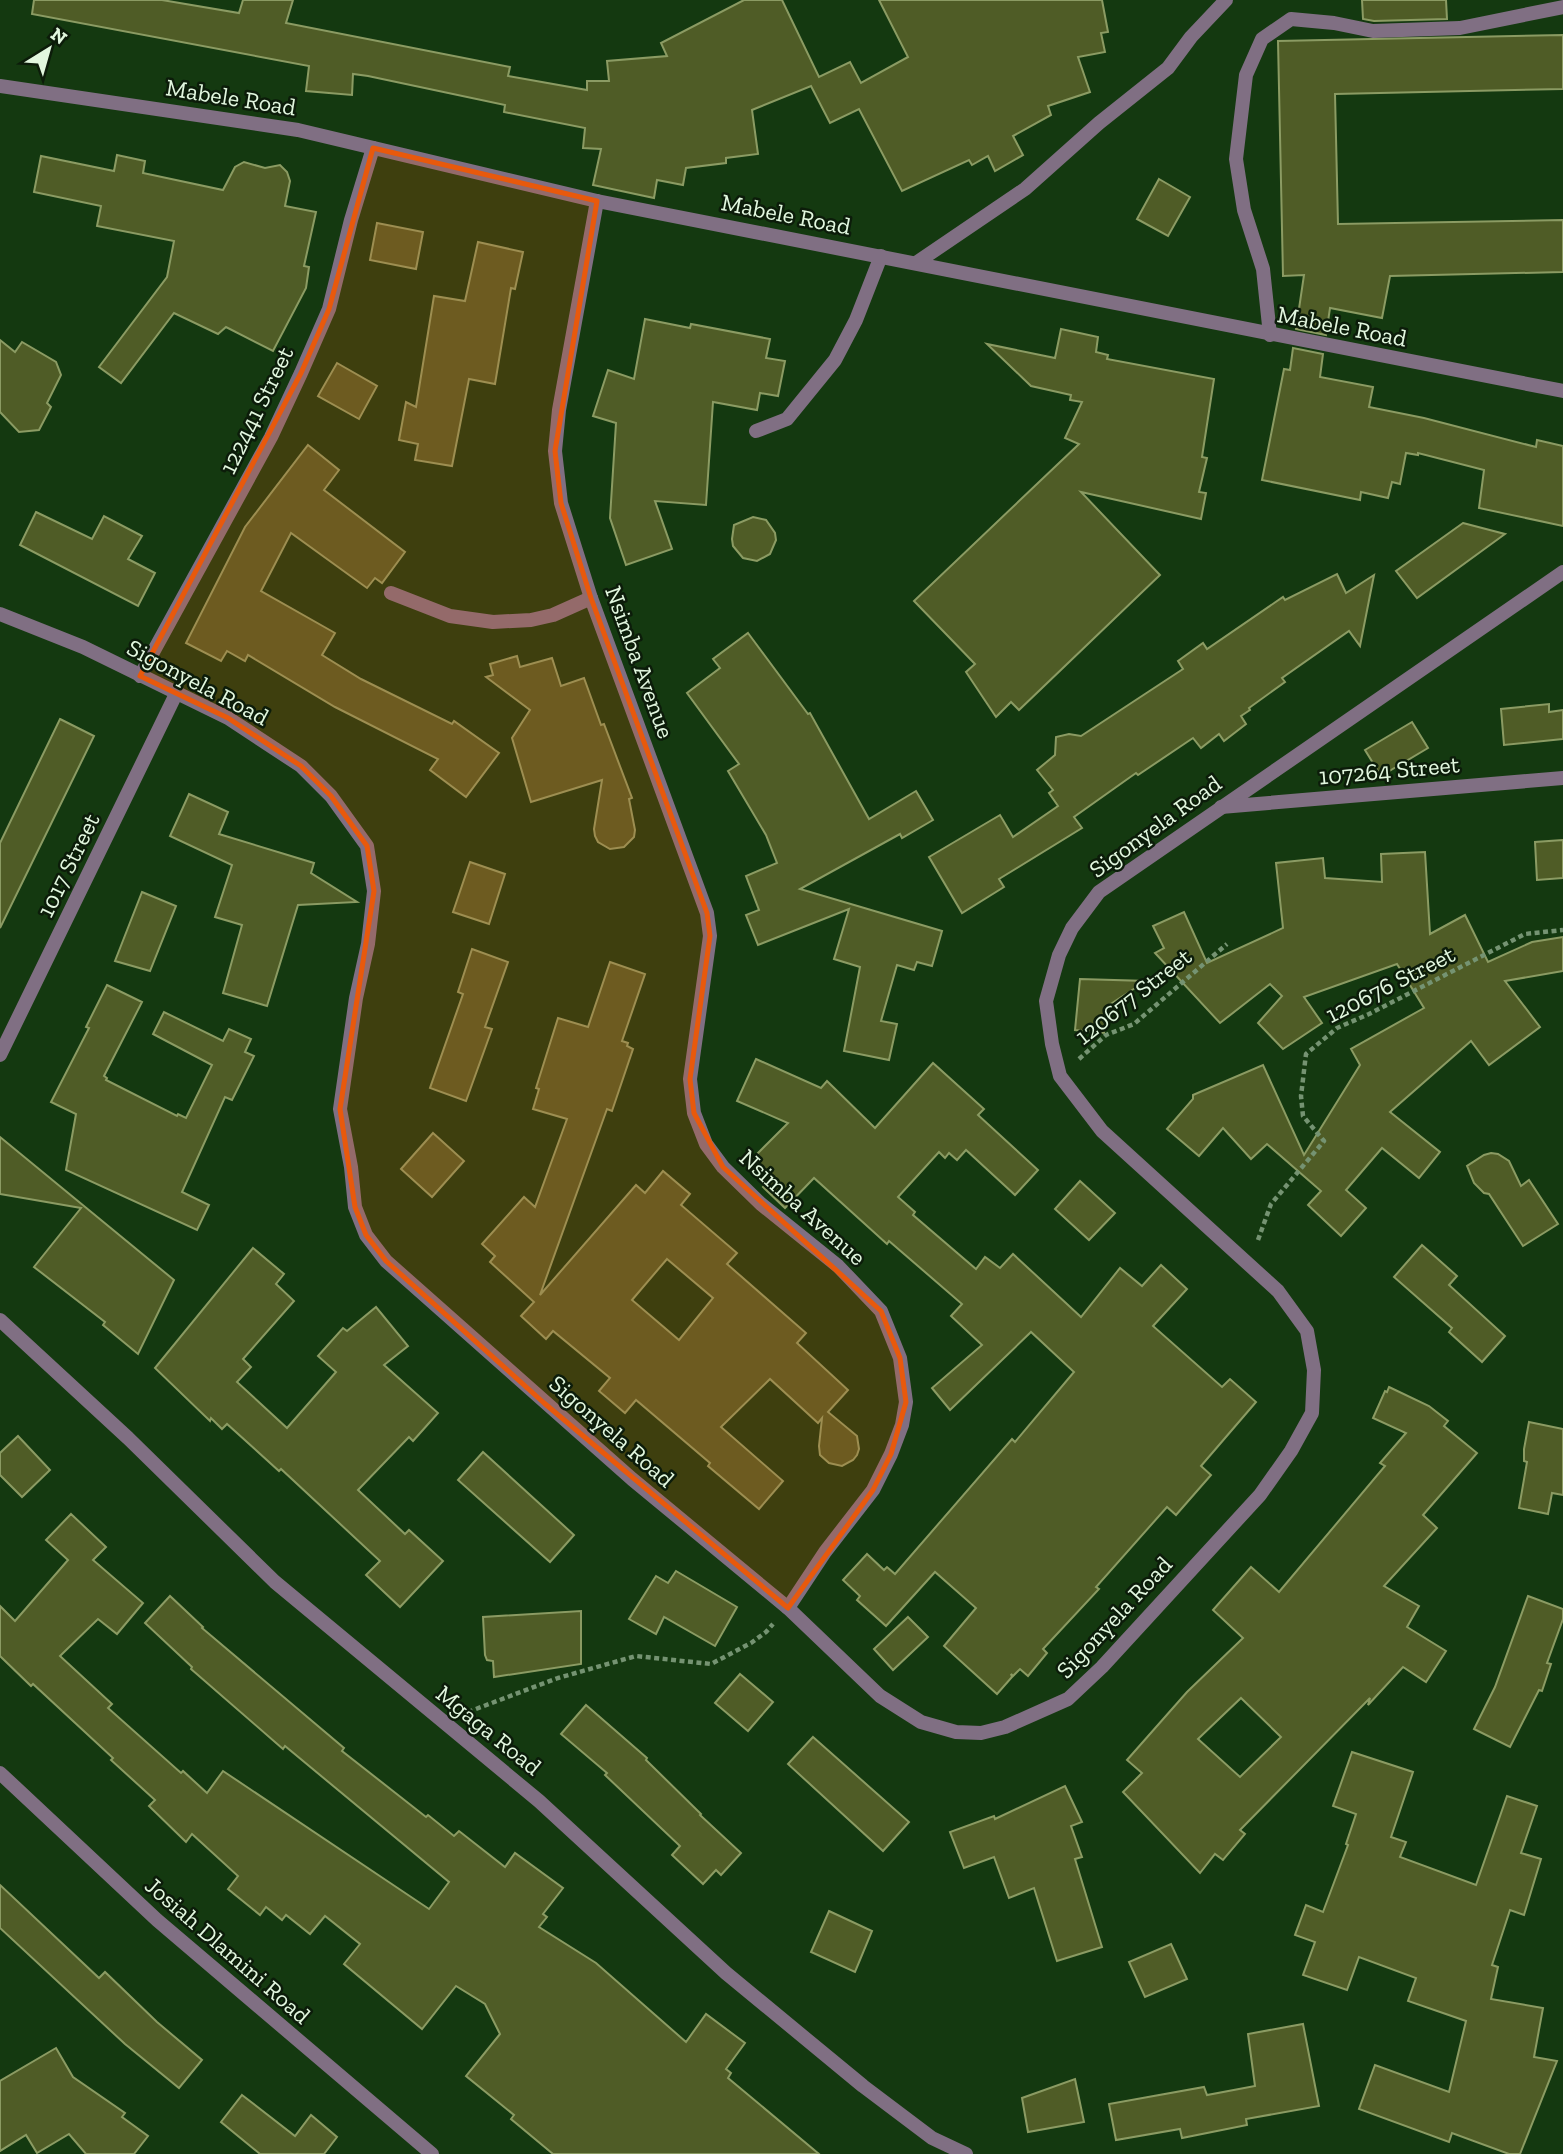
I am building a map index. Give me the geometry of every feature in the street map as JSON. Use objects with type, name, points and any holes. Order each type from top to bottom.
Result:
[{"type":"street","points":[[916,263],[1025,189],[1099,123],[1168,68],[1191,37],[1226,0]]},
{"type":"street","points":[[1270,335],[1263,269],[1244,210],[1236,159],[1246,75],[1262,39],[1291,19],[1334,23],[1373,32],[1460,28],[1563,7]]},
{"type":"street","name":"Mabele Road","points":[[0,86],[298,130],[597,201],[1563,391]]},
{"type":"street","name":"122441 Street","points":[[140,676],[271,437],[302,373],[329,309],[351,220],[373,148]]},
{"type":"street","name":"Nsimba Avenue","points":[[597,201],[559,410],[555,451],[561,503],[591,598],[707,913],[710,936],[690,1079],[694,1113],[706,1143],[723,1167],[761,1204],[838,1266],[881,1311],[900,1358],[906,1402],[902,1425],[873,1490],[825,1552],[788,1608]]},
{"type":"street","points":[[755,431],[787,419],[835,360],[856,320],[881,256]]},
{"type":"street","name":"Sigonyela Road","points":[[0,614],[83,647],[228,718],[301,766],[331,796],[367,846],[374,891],[368,944],[356,998],[340,1109],[355,1207],[366,1235],[386,1261],[632,1479],[788,1608],[880,1696],[921,1722],[956,1732],[981,1733],[1005,1727],[1068,1699],[1102,1667],[1260,1496],[1291,1451],[1312,1413],[1314,1370],[1307,1332],[1278,1291],[1102,1131],[1060,1076],[1046,1001],[1059,956],[1072,928],[1098,891],[1563,572]]},
{"type":"street","points":[[391,593],[450,616],[493,622],[531,620],[553,615],[591,598]]},
{"type":"street","name":"1017 Street","points":[[0,1055],[176,694]]},
{"type":"street","name":"107264 Street","points":[[1219,807],[1563,778]]},
{"type":"street","name":"Mgaga Road","points":[[0,1320],[128,1438],[275,1582],[539,1801],[726,1973],[863,2086],[932,2138],[966,2154]]},
{"type":"street","name":"Josiah Dlamini Road","points":[[0,1773],[157,1920],[432,2154]]},
{"type":"path","name":"120676 Street","points":[[1250,1264],[1271,1204],[1324,1141],[1303,1116],[1301,1096],[1306,1054],[1337,1028],[1525,934],[1563,930]]},
{"type":"path","name":"120677 Street","points":[[1060,1076],[1106,1035],[1133,1024],[1227,944]]},
{"type":"path","points":[[442,1722],[558,1678],[636,1656],[711,1664],[766,1632],[788,1608]]},
{"type":"highlighted area","points":[[373,148],[597,201],[555,451],[561,503],[591,598],[707,913],[710,936],[690,1079],[694,1113],[723,1167],[881,1311],[900,1358],[906,1402],[891,1454],[873,1490],[788,1608],[544,1403],[386,1261],[366,1235],[355,1207],[340,1109],[374,891],[367,846],[331,796],[301,766],[228,718],[140,676],[301,373],[329,309]]},
{"type":"building","points":[[34,0],[162,0],[239,13],[243,0],[293,0],[286,23],[510,67],[508,76],[587,90],[587,81],[609,81],[607,61],[667,56],[661,43],[744,0],[782,0],[819,77],[850,62],[861,83],[908,57],[879,0],[1102,0],[1108,32],[1101,33],[1105,52],[1078,57],[1090,92],[1048,106],[1051,115],[1013,136],[1023,155],[995,171],[988,156],[972,165],[969,160],[902,191],[859,109],[830,123],[811,86],[752,110],[758,154],[726,158],[726,163],[686,168],[683,185],[657,180],[654,198],[593,185],[601,149],[583,148],[585,128],[504,112],[505,105],[353,74],[352,95],[306,91],[309,66],[32,14]]},
{"type":"building","points":[[1362,0],[1446,0],[1447,19],[1363,19]]},
{"type":"building","points":[[1563,35],[1563,89],[1335,94],[1338,224],[1563,220],[1563,272],[1390,276],[1382,318],[1330,308],[1326,335],[1296,329],[1304,275],[1283,276],[1278,41]]},
{"type":"building","points":[[117,155],[145,161],[143,173],[223,190],[235,167],[244,162],[265,168],[280,165],[287,172],[290,181],[285,206],[316,212],[304,266],[309,267],[306,288],[273,351],[226,327],[218,334],[174,313],[121,383],[99,367],[167,277],[174,241],[97,226],[101,206],[34,192],[41,156],[114,171]]},
{"type":"building","points":[[1159,179],[1190,197],[1168,236],[1137,219]]},
{"type":"building","points":[[377,223],[423,232],[416,269],[370,260]]},
{"type":"building","points":[[478,242],[523,252],[515,289],[511,288],[495,384],[469,379],[452,466],[415,460],[418,444],[399,440],[406,402],[416,407],[434,296],[465,301]]},
{"type":"building","points":[[645,319],[690,328],[691,324],[770,339],[766,358],[785,361],[778,396],[760,393],[757,410],[713,402],[706,505],[655,501],[672,549],[626,565],[610,518],[616,423],[593,416],[608,370],[634,379]]},
{"type":"building","points":[[1061,329],[1098,337],[1096,352],[1108,355],[1107,359],[1214,379],[1202,457],[1207,458],[1199,492],[1206,493],[1201,519],[1081,492],[1160,575],[1019,710],[1011,702],[996,717],[966,672],[975,664],[914,601],[1079,444],[1065,438],[1082,402],[1070,400],[1071,395],[1031,386],[987,344],[1055,358]]},
{"type":"building","points":[[0,340],[15,352],[22,342],[56,362],[61,375],[47,403],[51,407],[39,430],[19,432],[0,412]]},
{"type":"building","points":[[1293,348],[1323,354],[1320,377],[1373,387],[1369,407],[1424,418],[1536,447],[1537,440],[1563,446],[1563,526],[1479,508],[1484,470],[1418,453],[1406,453],[1400,484],[1392,482],[1388,498],[1361,492],[1360,500],[1262,480],[1284,369],[1290,370]]},
{"type":"building","points":[[337,363],[377,386],[359,419],[318,396]]},
{"type":"building","points":[[308,445],[339,470],[324,490],[405,552],[382,583],[375,578],[367,588],[291,533],[261,591],[335,633],[322,655],[361,679],[452,724],[454,721],[499,753],[466,797],[430,770],[438,759],[335,707],[248,655],[245,661],[227,651],[221,661],[186,643],[245,527]]},
{"type":"building","points":[[36,512],[92,539],[104,516],[142,536],[128,559],[155,573],[138,606],[20,545]]},
{"type":"building","points":[[753,517],[766,520],[775,533],[776,540],[770,554],[757,561],[743,558],[733,546],[732,539],[734,525]]},
{"type":"building","points":[[1463,523],[1505,534],[1417,598],[1396,571]]},
{"type":"building","points":[[1337,574],[1346,593],[1374,575],[1360,646],[1349,631],[1282,678],[1285,682],[1249,708],[1250,710],[1241,716],[1246,724],[1224,741],[1219,734],[1201,748],[1193,738],[1138,775],[1136,773],[1074,817],[1082,828],[999,879],[1004,887],[962,913],[929,857],[1000,815],[1013,837],[1058,806],[1049,793],[1053,790],[1037,770],[1055,755],[1056,737],[1069,734],[1081,736],[1183,669],[1178,661],[1203,643],[1207,649],[1283,597],[1285,600]]},
{"type":"building","points":[[748,633],[808,714],[810,713],[869,819],[916,791],[933,820],[902,838],[900,834],[800,889],[942,931],[932,966],[917,962],[914,970],[897,965],[881,1021],[897,1024],[889,1060],[844,1051],[860,967],[834,959],[849,909],[758,945],[746,915],[759,910],[746,876],[777,863],[766,835],[728,771],[739,764],[687,693],[720,668],[713,659]]},
{"type":"building","points":[[517,656],[520,667],[552,658],[561,686],[584,678],[632,798],[629,799],[634,837],[624,847],[610,849],[598,842],[595,836],[602,780],[531,802],[512,738],[530,710],[486,677],[493,675],[490,664]]},
{"type":"building","points":[[1549,704],[1549,712],[1563,710],[1563,739],[1504,745],[1501,709]]},
{"type":"building","points":[[60,719],[94,736],[0,928],[0,843]]},
{"type":"building","points":[[1412,722],[1428,748],[1381,776],[1365,750]]},
{"type":"building","points":[[189,794],[228,812],[219,834],[314,863],[311,873],[357,902],[298,905],[267,1006],[223,993],[242,925],[215,917],[232,865],[170,836]]},
{"type":"building","points":[[1563,840],[1563,878],[1537,880],[1535,842]]},
{"type":"building","points":[[1425,852],[1430,934],[1465,915],[1488,962],[1532,942],[1563,937],[1563,971],[1505,981],[1540,1027],[1489,1065],[1471,1041],[1390,1112],[1440,1152],[1419,1178],[1382,1148],[1346,1190],[1366,1208],[1341,1236],[1308,1205],[1321,1191],[1267,1144],[1251,1159],[1223,1128],[1199,1156],[1167,1129],[1193,1099],[1193,1095],[1263,1065],[1304,1155],[1360,1065],[1351,1049],[1424,1008],[1397,964],[1304,997],[1322,1023],[1283,1049],[1258,1023],[1282,996],[1270,984],[1220,1023],[1155,953],[1164,948],[1153,926],[1184,912],[1207,963],[1283,928],[1276,863],[1323,858],[1325,878],[1382,882],[1381,854]]},
{"type":"building","points":[[470,862],[505,874],[489,924],[453,912]]},
{"type":"building","points":[[142,892],[176,906],[150,971],[115,961]]},
{"type":"building","points":[[472,949],[508,962],[485,1027],[492,1029],[466,1101],[430,1088],[463,994],[458,992]]},
{"type":"building","points":[[610,962],[645,974],[622,1041],[633,1049],[612,1111],[607,1109],[540,1295],[636,1185],[645,1193],[663,1171],[690,1194],[681,1205],[737,1253],[727,1264],[806,1333],[797,1343],[848,1390],[828,1412],[857,1436],[857,1455],[842,1466],[829,1463],[820,1455],[822,1418],[818,1423],[770,1379],[721,1427],[783,1481],[759,1509],[636,1400],[625,1413],[599,1391],[610,1378],[553,1331],[546,1339],[521,1316],[534,1302],[490,1262],[495,1256],[482,1244],[524,1197],[535,1207],[567,1119],[533,1109],[539,1089],[536,1088],[558,1018],[588,1027]],"holes":[[[667,1259],[713,1298],[679,1340],[632,1300]]]},
{"type":"building","points":[[1080,979],[1146,981],[1106,1007],[1104,1033],[1075,1030]]},
{"type":"building","points":[[107,985],[142,1002],[104,1076],[106,1080],[177,1116],[178,1114],[186,1118],[212,1065],[153,1034],[164,1012],[223,1041],[229,1029],[251,1039],[245,1052],[254,1056],[232,1100],[225,1097],[182,1192],[209,1205],[197,1230],[66,1170],[76,1114],[51,1102],[89,1028],[86,1027]]},
{"type":"building","points":[[756,1059],[821,1088],[827,1081],[875,1128],[933,1063],[984,1109],[978,1115],[1038,1170],[1015,1195],[966,1150],[957,1160],[949,1153],[945,1158],[939,1152],[898,1197],[915,1212],[913,1215],[976,1269],[985,1257],[1000,1268],[1013,1254],[1081,1317],[1120,1268],[1142,1286],[1161,1265],[1187,1289],[1153,1326],[1222,1387],[1230,1379],[1256,1402],[1201,1466],[1211,1475],[1176,1515],[1167,1507],[1096,1587],[1099,1589],[1043,1649],[1047,1653],[1028,1676],[1020,1669],[1013,1676],[1011,1674],[1012,1677],[997,1694],[944,1646],[976,1608],[935,1572],[886,1626],[857,1600],[860,1596],[843,1580],[867,1554],[884,1570],[887,1567],[895,1574],[1012,1439],[1015,1442],[1074,1372],[1031,1332],[950,1410],[932,1388],[982,1345],[951,1316],[962,1304],[889,1241],[887,1244],[814,1178],[785,1208],[763,1187],[771,1178],[752,1159],[788,1123],[737,1101]]},
{"type":"building","points":[[433,1133],[464,1161],[432,1197],[401,1169]]},
{"type":"building","points":[[0,1137],[174,1280],[138,1354],[103,1325],[105,1322],[34,1267],[81,1208],[0,1194]]},
{"type":"building","points":[[1491,1153],[1509,1161],[1521,1186],[1529,1180],[1558,1224],[1523,1246],[1489,1194],[1484,1193],[1474,1183],[1467,1166]]},
{"type":"building","points":[[1080,1181],[1115,1213],[1089,1240],[1055,1209]]},
{"type":"building","points":[[1422,1245],[1457,1276],[1449,1285],[1505,1336],[1482,1362],[1449,1332],[1452,1328],[1394,1277]]},
{"type":"building","points":[[253,1248],[284,1274],[276,1284],[294,1301],[243,1359],[251,1367],[237,1382],[287,1428],[336,1372],[318,1356],[343,1328],[347,1331],[376,1307],[408,1346],[384,1365],[438,1413],[413,1441],[409,1437],[358,1490],[405,1534],[409,1530],[443,1561],[400,1607],[366,1575],[380,1561],[281,1469],[279,1471],[227,1424],[222,1429],[211,1418],[210,1421],[155,1368]]},
{"type":"building","points":[[1389,1387],[1429,1406],[1448,1421],[1444,1426],[1477,1453],[1423,1515],[1437,1528],[1384,1586],[1419,1606],[1407,1627],[1446,1651],[1426,1682],[1403,1667],[1368,1705],[1370,1698],[1240,1830],[1245,1834],[1223,1860],[1215,1854],[1200,1873],[1123,1792],[1142,1773],[1127,1760],[1187,1692],[1243,1638],[1213,1610],[1251,1567],[1279,1592],[1385,1466],[1380,1463],[1406,1433],[1373,1418],[1385,1391],[1387,1392]],"holes":[[[1241,1698],[1281,1737],[1240,1777],[1198,1739]]]},
{"type":"building","points":[[1529,1422],[1563,1429],[1563,1495],[1552,1493],[1548,1514],[1519,1508],[1527,1462],[1524,1461],[1524,1449]]},
{"type":"building","points":[[18,1436],[50,1470],[22,1497],[0,1475],[0,1453]]},
{"type":"building","points":[[483,1452],[574,1535],[550,1562],[458,1480]]},
{"type":"building","points":[[71,1514],[106,1547],[93,1560],[143,1603],[117,1634],[98,1619],[60,1656],[112,1704],[108,1708],[181,1773],[183,1771],[207,1793],[223,1771],[429,1909],[449,1882],[285,1746],[283,1749],[191,1669],[192,1667],[145,1623],[170,1596],[202,1628],[344,1748],[342,1751],[426,1817],[428,1815],[454,1836],[459,1831],[505,1867],[515,1853],[563,1888],[543,1914],[547,1917],[539,1927],[596,1963],[686,2042],[706,2014],[745,2043],[726,2069],[731,2073],[728,2078],[819,2154],[553,2154],[511,2119],[514,2115],[466,2076],[500,2034],[485,2004],[456,1986],[422,2029],[344,1964],[360,1944],[325,1916],[310,1934],[286,1915],[282,1920],[266,1907],[260,1915],[228,1889],[238,1876],[192,1834],[186,1842],[149,1806],[155,1800],[111,1760],[113,1758],[0,1656],[0,1606],[15,1621],[68,1560],[46,1540]]},
{"type":"building","points":[[676,1571],[737,1607],[715,1646],[664,1617],[656,1634],[629,1619],[656,1576],[668,1583]]},
{"type":"building","points":[[1528,1596],[1563,1609],[1563,1619],[1547,1663],[1551,1664],[1542,1691],[1539,1690],[1510,1747],[1474,1729],[1495,1687]]},
{"type":"building","points":[[581,1611],[581,1664],[494,1677],[493,1661],[487,1660],[485,1655],[483,1617]]},
{"type":"building","points":[[908,1617],[928,1637],[893,1670],[874,1649]]},
{"type":"building","points":[[740,1674],[773,1702],[748,1731],[715,1703]]},
{"type":"building","points":[[586,1705],[647,1758],[700,1815],[741,1853],[721,1875],[716,1870],[703,1884],[672,1855],[680,1846],[605,1775],[607,1773],[561,1734]]},
{"type":"building","points":[[813,1737],[909,1822],[883,1851],[788,1764]]},
{"type":"building","points":[[1352,1752],[1413,1772],[1391,1837],[1406,1842],[1400,1857],[1476,1885],[1507,1796],[1537,1806],[1521,1853],[1541,1859],[1524,1915],[1510,1910],[1492,1965],[1498,1967],[1491,1999],[1543,2008],[1534,2057],[1557,2061],[1520,2154],[1509,2154],[1452,2133],[1449,2142],[1359,2109],[1375,2065],[1449,2092],[1466,2021],[1408,2001],[1416,1978],[1359,1957],[1347,1990],[1303,1975],[1315,1942],[1295,1935],[1306,1905],[1323,1912],[1348,1845],[1346,1844],[1356,1814],[1333,1806]]},
{"type":"building","points":[[1065,1786],[1082,1822],[1071,1826],[1082,1857],[1075,1859],[1102,1947],[1057,1961],[1034,1888],[1009,1898],[994,1857],[964,1868],[950,1832],[994,1816],[995,1819]]},
{"type":"building","points":[[0,1885],[99,1978],[105,1972],[202,2060],[179,2088],[125,2044],[0,1928]]},
{"type":"building","points":[[829,1911],[872,1931],[855,1972],[811,1952]]},
{"type":"building","points":[[1171,1944],[1187,1979],[1145,1997],[1129,1962]]},
{"type":"building","points":[[1303,2024],[1319,2106],[1246,2119],[1247,2125],[1182,2138],[1180,2129],[1116,2140],[1109,2104],[1204,2087],[1207,2095],[1255,2086],[1248,2034]]},
{"type":"building","points":[[56,2048],[73,2077],[125,2113],[122,2117],[148,2136],[134,2154],[86,2154],[69,2134],[37,2153],[26,2135],[0,2151],[0,2081]]},
{"type":"building","points":[[1075,2079],[1084,2122],[1028,2132],[1022,2098]]},
{"type":"building","points":[[242,2095],[295,2136],[311,2115],[337,2137],[324,2154],[260,2154],[221,2122]]}]
